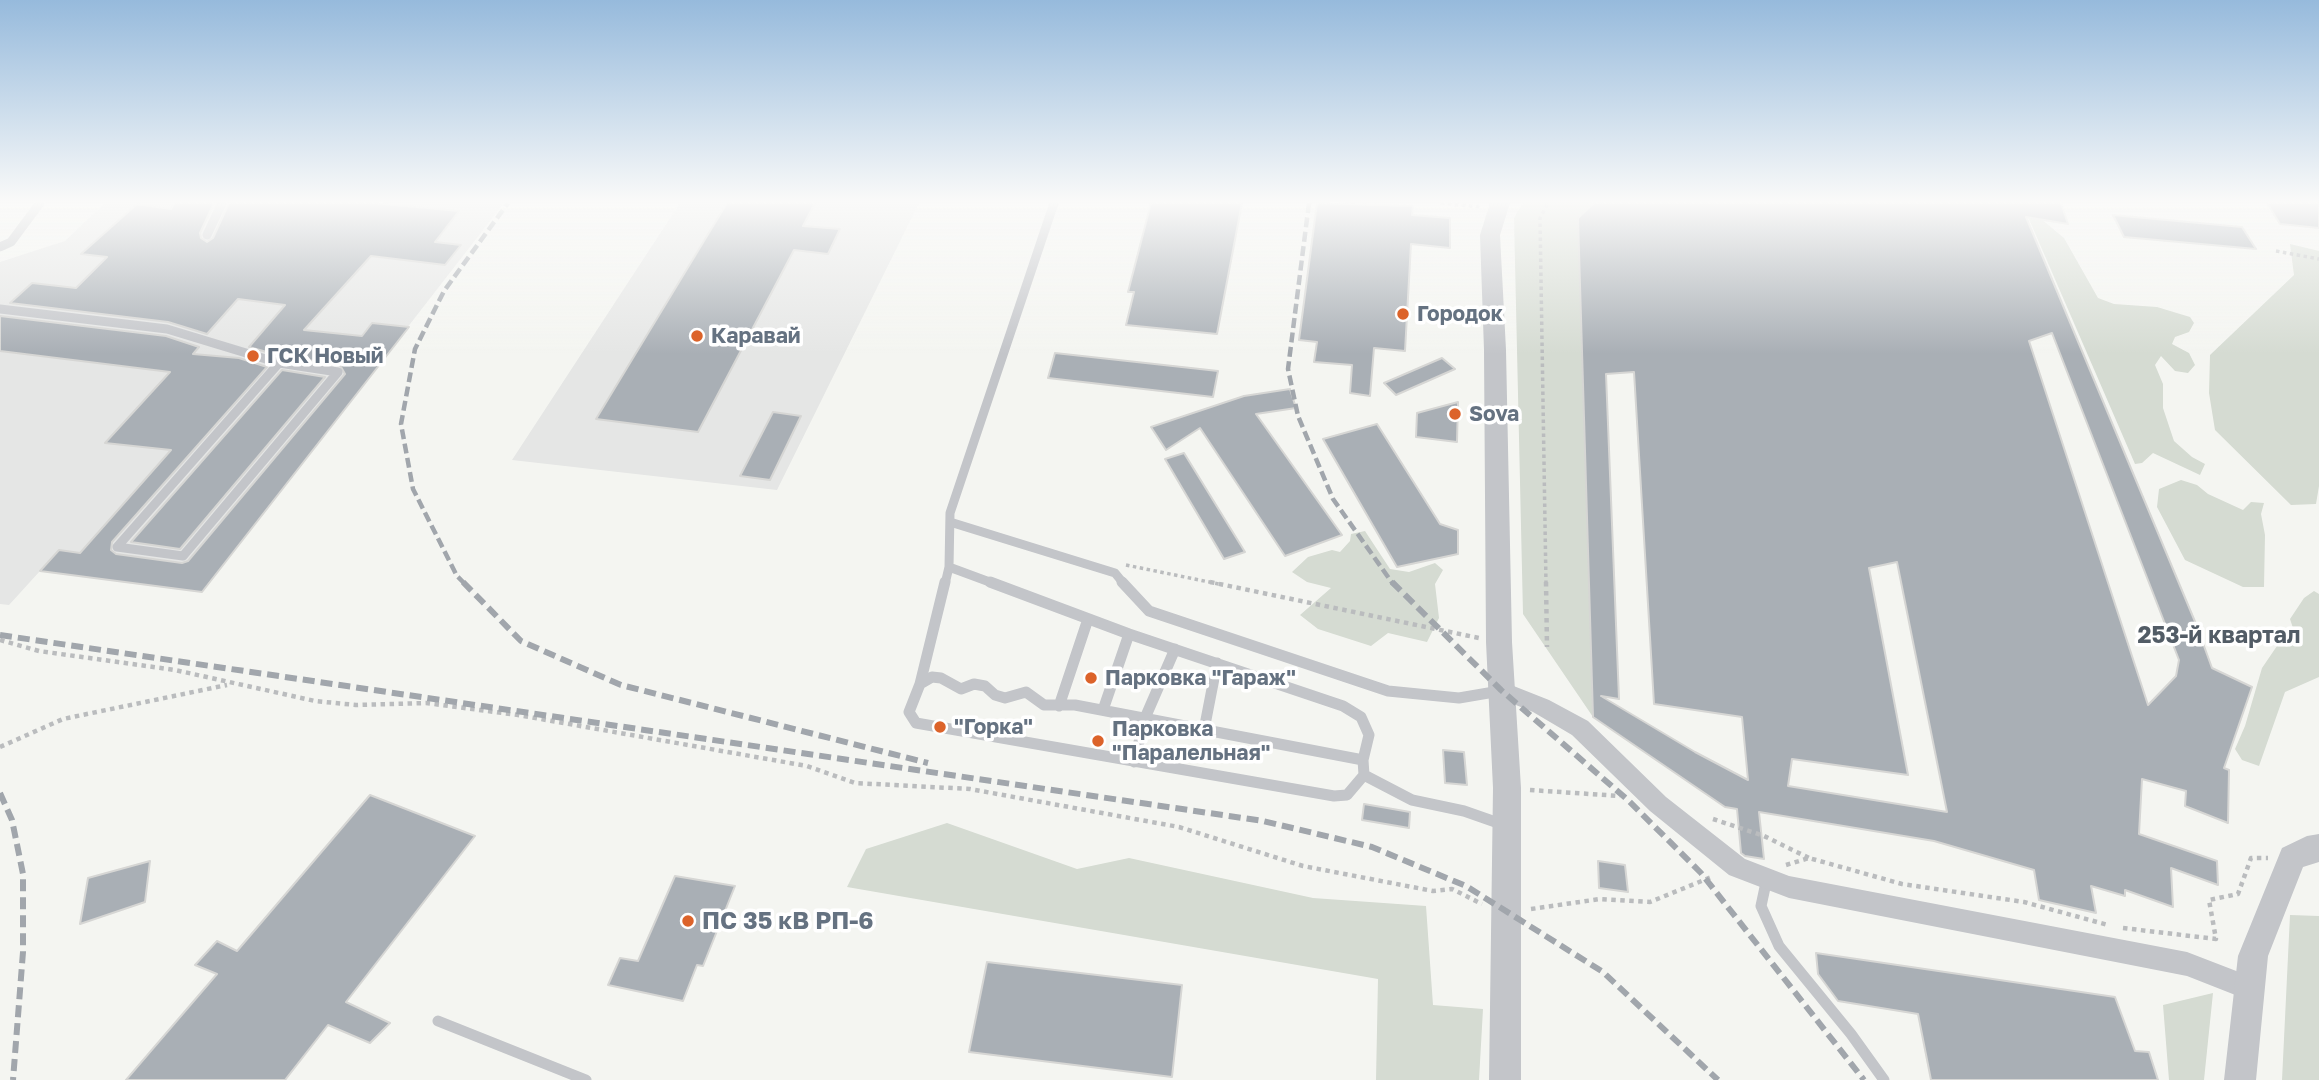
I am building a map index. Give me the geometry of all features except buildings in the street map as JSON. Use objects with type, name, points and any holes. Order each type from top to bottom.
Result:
[{"type":"street","points":[[1491,253],[1495,350],[1499,642],[1507,826],[1505,1080]]},
{"type":"street","points":[[1501,691],[1541,706],[1580,728],[1678,820],[1737,867],[1789,887],[2188,964],[2248,988]]},
{"type":"street","points":[[2240,1080],[2242,1041],[2253,957],[2292,858],[2307,849],[2319,848]]},
{"type":"lane","points":[[949,567],[1129,634],[1325,699],[1361,717],[1368,735],[1363,760],[1364,775],[1347,795],[1334,796],[916,723],[909,712],[920,684],[949,567],[950,522],[955,500],[1037,253]]},
{"type":"lane","points":[[0,309],[167,329],[279,363],[338,372],[183,556],[117,547],[279,363]]},
{"type":"lane","points":[[950,522],[1115,573],[1138,602],[1149,611],[1388,691],[1459,698],[1501,691]]},
{"type":"lane","points":[[1059,706],[1088,619]]},
{"type":"lane","points":[[1103,710],[1129,634]]},
{"type":"lane","points":[[1134,762],[1145,718],[1175,649]]},
{"type":"lane","points":[[1204,730],[1217,663]]},
{"type":"lane","points":[[920,684],[932,677],[941,678],[961,689],[974,684],[985,686],[995,695],[1005,698],[1026,692],[1044,705],[1075,705],[1363,760]]},
{"type":"lane","points":[[1364,775],[1412,800],[1464,811],[1507,826]]},
{"type":"lane","points":[[1767,878],[1760,906],[1779,946],[1852,1034],[1884,1080]]},
{"type":"lane","points":[[438,1021],[586,1080]]},
{"type":"path","points":[[1540,253],[1547,647]]},
{"type":"path","points":[[2289,253],[2319,259]]},
{"type":"path","points":[[1123,564],[1499,642]]},
{"type":"path","points":[[0,640],[38,652],[175,670],[316,701],[356,705],[426,703],[518,715],[807,766],[855,783],[970,789],[1179,827],[1303,866],[1433,891],[1452,889],[1465,894],[1508,922]]},
{"type":"path","points":[[0,747],[63,719],[230,684]]},
{"type":"shaded area","points":[[27,253],[465,253],[202,592],[40,571],[9,605],[0,604],[0,262]]},
{"type":"shaded area","name":"Каравай","points":[[647,253],[894,253],[777,490],[512,460]]},
{"type":"shaded area","points":[[1515,253],[1579,253],[1593,717],[1523,614]]},
{"type":"shaded area","points":[[2044,253],[2073,253],[2098,298],[2114,304],[2157,307],[2190,317],[2194,323],[2189,332],[2175,337],[2172,344],[2189,353],[2195,365],[2188,373],[2175,371],[2161,356],[2155,365],[2163,384],[2163,408],[2174,441],[2192,457],[2205,464],[2200,475],[2153,453],[2142,463],[2135,464]]},
{"type":"shaded area","points":[[2291,253],[2319,253],[2319,486],[2316,504],[2291,505],[2215,430],[2209,393],[2210,355],[2294,275]]},
{"type":"shaded area","points":[[2181,480],[2197,485],[2208,494],[2243,510],[2251,502],[2264,503],[2261,514],[2265,535],[2264,587],[2243,587],[2185,560],[2157,507],[2159,489]]},
{"type":"shaded area","points":[[1365,531],[1390,569],[1409,572],[1435,563],[1443,570],[1435,584],[1439,618],[1427,642],[1388,633],[1371,646],[1318,629],[1300,615],[1331,588],[1307,582],[1292,572],[1308,557],[1332,550],[1340,552],[1350,541],[1351,534]]},
{"type":"shaded area","points":[[2314,591],[2319,594],[2319,677],[2285,692],[2259,766],[2242,760],[2235,749],[2245,726],[2262,668],[2277,646],[2291,644],[2294,631],[2290,619],[2304,598]]},
{"type":"shaded area","points":[[947,823],[1077,869],[1129,858],[1313,898],[1426,906],[1433,1005],[1483,1009],[1479,1080],[1376,1080],[1378,979],[847,887],[866,849]]},
{"type":"shaded area","points":[[2290,915],[2319,916],[2319,1080],[2282,1080]]},
{"type":"shaded area","points":[[2213,993],[2204,1080],[2169,1080],[2163,1005]]},
{"type":"railway","points":[[463,582],[457,576],[413,489],[401,424],[415,349],[444,291],[471,253]]},
{"type":"railway","points":[[1303,253],[1288,369],[1298,416],[1333,499],[1393,584]]},
{"type":"railway","points":[[463,582],[521,641],[621,685],[928,763]]},
{"type":"railway","points":[[1392,582],[1501,690],[1629,801],[1701,873],[1864,1080]]},
{"type":"railway","points":[[0,635],[1263,821],[1372,847],[1466,886],[1603,972],[1718,1080]]},
{"type":"railway","points":[[0,793],[12,820],[23,874],[23,952],[13,1080]]},
{"type":"place","name":"Городок","points":[[1403,314]]},
{"type":"place","name":"Каравай","points":[[697,336]]},
{"type":"place","name":"ГСК Новый","points":[[253,356]]},
{"type":"place","name":"Sova","points":[[1455,414]]},
{"type":"place","name":"Парковка \"Гараж\"","points":[[1091,678]]},
{"type":"place","name":"\"Горка\"","points":[[940,727]]},
{"type":"place","name":"Парковка \"Паралельная\"","points":[[1098,741]]},
{"type":"place","name":"ПС 35 кВ РП-6","points":[[688,921]]},
{"type":"district","name":"253-й квартал","points":[[2219,636]]}]
